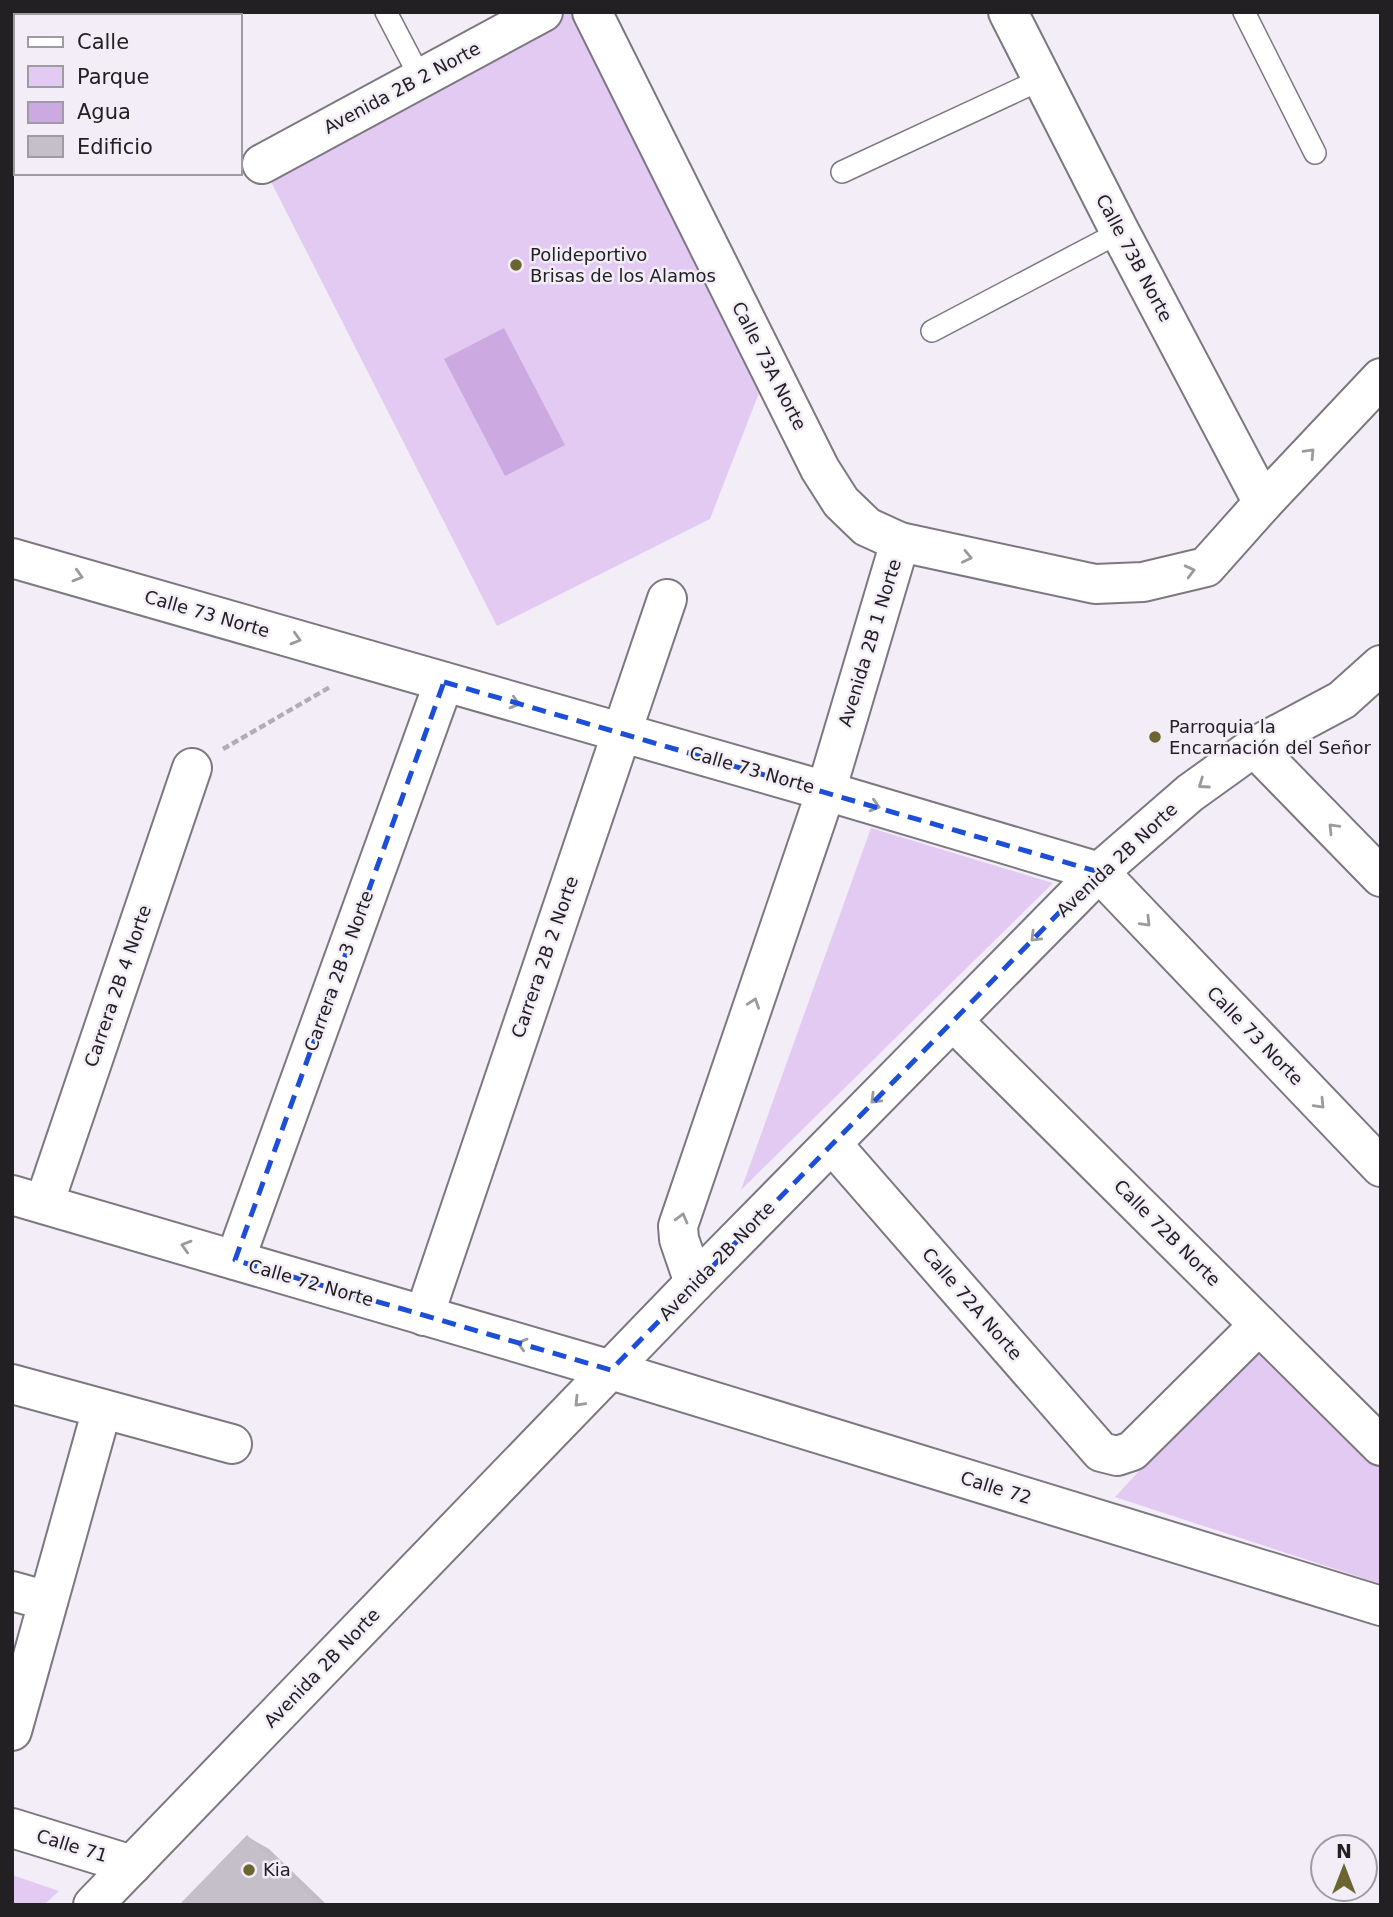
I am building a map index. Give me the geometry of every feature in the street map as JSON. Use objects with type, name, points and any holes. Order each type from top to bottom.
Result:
[{"type":"street","name":"Avenida 2B 2 Norte","points":[[262,164],[543,12]]},
{"type":"street","name":"Calle 73A Norte","points":[[592,12],[820,469],[841,502],[867,527],[900,542]]},
{"type":"street","name":"Calle 73B Norte","points":[[1008,12],[1263,503]]},
{"type":"street","name":"Avenida 2B 1 Norte","points":[[694,1283],[679,1239],[678,1226],[826,791],[900,542],[1095,584],[1143,582],[1206,567],[1381,378]]},
{"type":"street","name":"Calle 73 Norte","points":[[12,558],[1099,872],[1381,1167]]},
{"type":"street","name":"Carrera 2B 2 Norte","points":[[424,1316],[667,598]]},
{"type":"street","name":"Avenida 2B Norte","points":[[93,1905],[694,1283],[1099,872],[1190,793],[1254,747],[1342,700],[1381,665]]},
{"type":"street","name":"Carrera 2B 3 Norte","points":[[234,1260],[444,682]]},
{"type":"street","points":[[1254,747],[1381,877]]},
{"type":"street","name":"Carrera 2B 4 Norte","points":[[28,1200],[192,768]]},
{"type":"street","name":"Calle 72B Norte","points":[[953,1021],[1381,1446]]},
{"type":"street","name":"Calle 72A Norte","points":[[832,1144],[1101,1452],[1117,1456],[1132,1451],[1259,1325]]},
{"type":"street","name":"Calle 72 Norte","points":[[28,1200],[611,1370]]},
{"type":"street","name":"Calle 72","points":[[611,1370],[1381,1606]]},
{"type":"street","points":[[12,1384],[232,1444]]},
{"type":"street","points":[[12,1731],[102,1409]]},
{"type":"street","points":[[12,1591],[48,1601]]},
{"type":"street","name":"Calle 71","points":[[12,1828],[132,1865]]},
{"type":"lane","points":[[386,12],[421,79]]},
{"type":"lane","points":[[1244,12],[1315,153]]},
{"type":"lane","points":[[842,172],[1042,79]]},
{"type":"lane","points":[[932,331],[1120,232]]},
{"type":"path","points":[[192,768],[373,662]]},
{"type":"highlighted area","points":[[444,682],[1099,872],[611,1370],[235,1260]]},
{"type":"green space","name":"Polideportivo Brisas de los Alamos","points":[[543,12],[592,12],[769,367],[710,519],[497,626],[262,164]]},
{"type":"green space","points":[[871,828],[1053,883],[741,1190]]},
{"type":"green space","points":[[1254,1347],[1381,1466],[1381,1584],[1115,1497]]},
{"type":"green space","points":[[12,1875],[59,1891],[44,1905],[12,1905]]},
{"type":"water","points":[[504,328],[565,445],[505,476],[444,359]]},
{"type":"building","name":"Kia","points":[[247,1835],[320,1905],[179,1905]]},
{"type":"place","name":"Polideportivo Brisas de los Alamos","points":[[516,265]]},
{"type":"place","name":"Parroquia la Encarnación del Señor","points":[[1155,737]]},
{"type":"place","name":"Kia","points":[[249,1870]]}]
